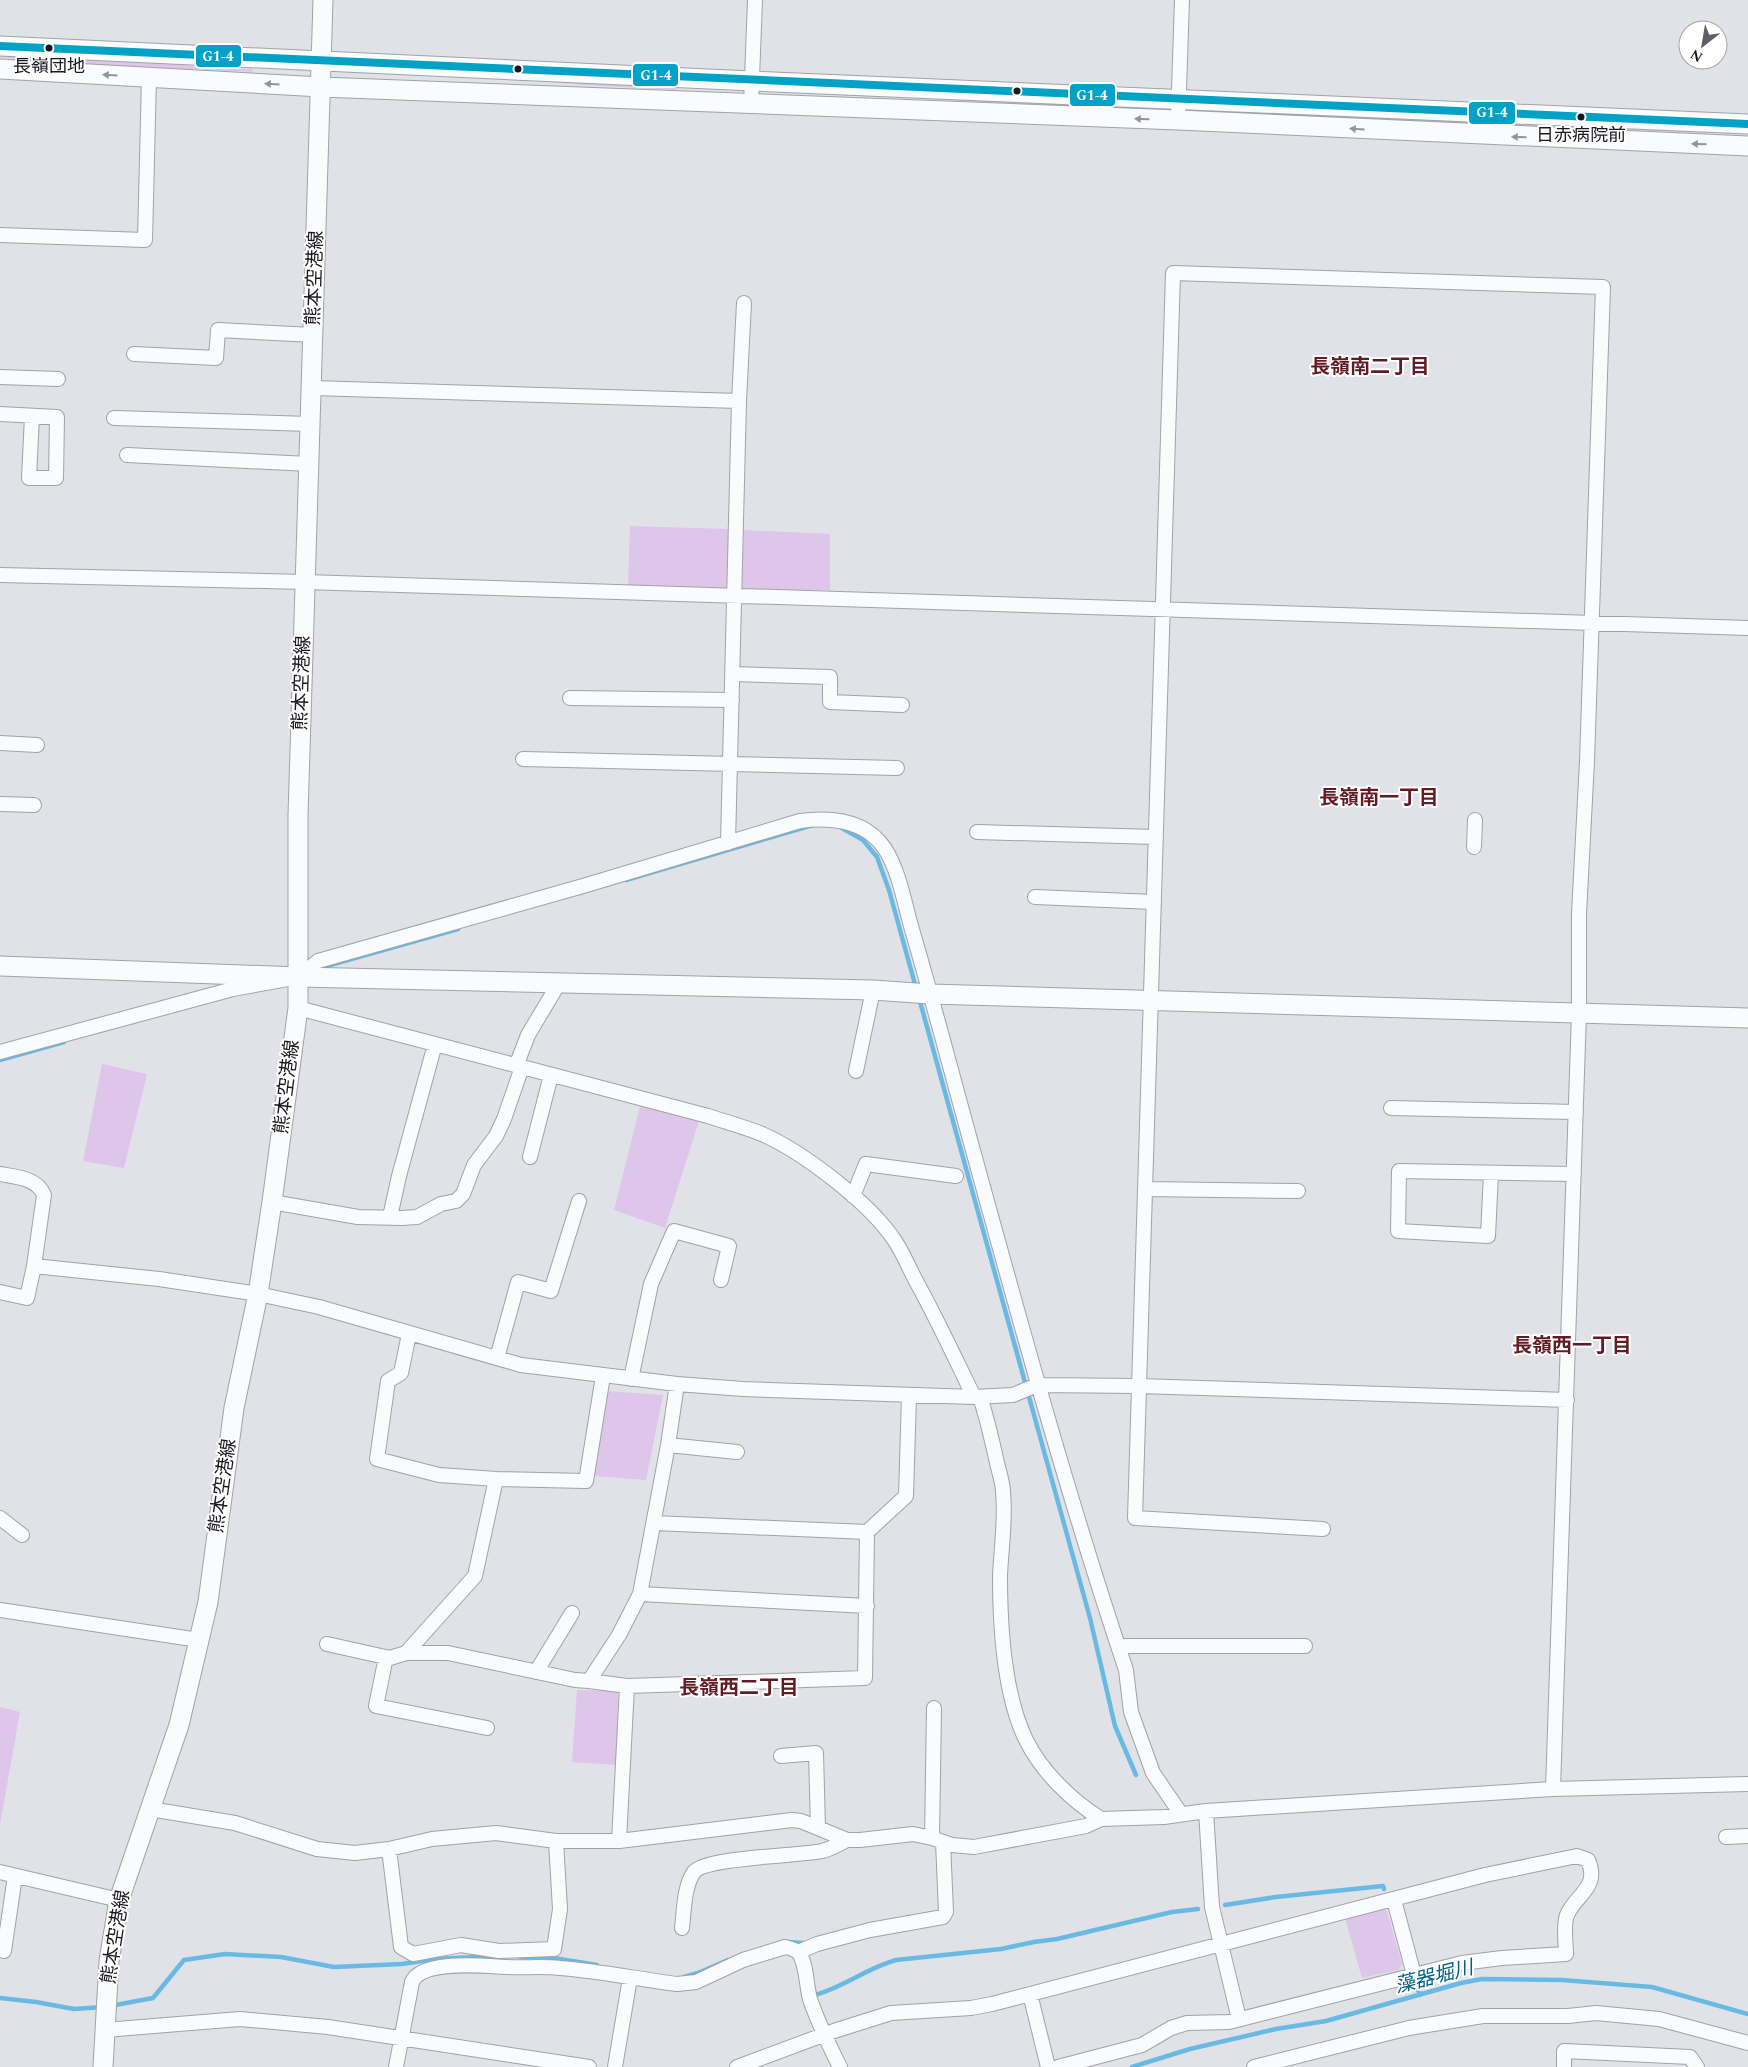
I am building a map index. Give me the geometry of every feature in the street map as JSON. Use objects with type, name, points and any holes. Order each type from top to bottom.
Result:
[{"type":"street","name":"熊本空港線","points":[[103,2067],[109,1961],[119,1900],[179,1726],[208,1602],[234,1408],[258,1294],[272,1202],[298,1008],[298,816],[324,0]]},
{"type":"street","points":[[751,104],[755,0]]},
{"type":"street","points":[[1178,120],[1182,0]]},
{"type":"street","points":[[0,46],[217,55],[322,62],[1748,124]]},
{"type":"street","points":[[0,69],[321,87],[1178,120],[1748,146]]},
{"type":"street","points":[[0,235],[145,240],[149,77]]},
{"type":"street","points":[[1323,1529],[1134,1518],[1152,1000],[1173,273],[1603,287],[1588,760],[1580,914],[1576,1112],[1553,1789]]},
{"type":"street","points":[[728,843],[739,401],[744,303]]},
{"type":"street","points":[[134,354],[216,358],[218,330],[313,335]]},
{"type":"street","points":[[0,377],[58,379]]},
{"type":"street","points":[[312,388],[739,401]]},
{"type":"street","points":[[0,414],[57,416],[56,478],[29,478],[32,416]]},
{"type":"street","points":[[114,418],[310,424]]},
{"type":"street","points":[[127,455],[309,464]]},
{"type":"street","points":[[0,574],[1748,628]]},
{"type":"street","points":[[733,674],[830,677],[830,702],[902,705]]},
{"type":"street","points":[[570,698],[732,700]]},
{"type":"street","points":[[0,743],[38,745]]},
{"type":"street","points":[[523,759],[897,768]]},
{"type":"street","points":[[0,804],[34,805]]},
{"type":"street","points":[[0,1052],[233,990],[299,977],[318,961],[800,821],[822,818],[844,821],[862,828],[877,840],[885,850],[895,873],[1037,1386],[1126,1670],[1131,1712],[1154,1773],[1181,1814]]},
{"type":"street","points":[[1474,847],[1475,820]]},
{"type":"street","points":[[977,832],[1156,837]]},
{"type":"street","points":[[1035,897],[1154,902]]},
{"type":"street","points":[[0,966],[299,977],[873,990],[930,994],[1748,1018]]},
{"type":"street","points":[[272,1202],[358,1217],[390,1216],[402,1218],[417,1217],[441,1204],[456,1201],[463,1194],[474,1165],[496,1136],[504,1119],[528,1035],[559,983]]},
{"type":"street","points":[[856,1071],[873,990]]},
{"type":"street","points":[[298,1008],[708,1116],[762,1134],[784,1145],[816,1167],[853,1196],[875,1217],[894,1240],[988,1420],[1004,1492],[1000,1576],[1001,1630],[1012,1700],[1026,1740],[1060,1786],[1082,1807],[1101,1819]]},
{"type":"street","points":[[390,1216],[398,1176],[435,1044]]},
{"type":"street","points":[[530,1157],[552,1075]]},
{"type":"street","points":[[1391,1108],[1576,1112]]},
{"type":"street","points":[[853,1196],[866,1164],[956,1176]]},
{"type":"street","points":[[1491,1173],[1488,1236],[1398,1231],[1399,1171],[1574,1174]]},
{"type":"street","points":[[0,1174],[34,1182],[41,1186],[44,1195],[34,1266],[27,1298],[0,1292]]},
{"type":"street","points":[[1145,1190],[1298,1191]]},
{"type":"street","points":[[497,1358],[518,1282],[551,1291],[579,1201]]},
{"type":"street","points":[[631,1379],[651,1284],[674,1231],[729,1246],[721,1280]]},
{"type":"street","points":[[34,1266],[159,1279],[258,1294],[319,1307],[521,1365],[677,1384],[909,1396],[977,1397],[1013,1395],[1037,1386],[1139,1386],[1567,1400]]},
{"type":"street","points":[[409,1334],[402,1373],[388,1380],[377,1459],[439,1475],[496,1479],[586,1481],[603,1376]]},
{"type":"street","points":[[589,1681],[619,1634],[640,1594],[668,1445],[677,1384]]},
{"type":"street","points":[[654,1523],[867,1532],[906,1496],[909,1396]]},
{"type":"street","points":[[668,1445],[737,1452]]},
{"type":"street","points":[[406,1653],[475,1576],[496,1479]]},
{"type":"street","points":[[0,1518],[22,1535]]},
{"type":"street","points":[[327,1644],[390,1658],[406,1653],[448,1653],[536,1672],[627,1686],[865,1678],[867,1532]]},
{"type":"street","points":[[640,1594],[867,1606]]},
{"type":"street","points":[[0,1610],[200,1640]]},
{"type":"street","points":[[536,1672],[572,1614]]},
{"type":"street","points":[[1118,1646],[1305,1646]]},
{"type":"street","points":[[386,1657],[376,1706],[487,1728]]},
{"type":"street","points":[[619,1841],[627,1686]]},
{"type":"street","points":[[798,1952],[817,1944],[870,1930],[943,1917],[946,1912],[937,1840],[934,1708]]},
{"type":"street","points":[[781,1756],[816,1753],[818,1828]]},
{"type":"street","points":[[150,1809],[235,1823],[318,1849],[355,1853],[389,1849],[432,1839],[496,1833],[556,1841],[619,1841],[786,1820],[801,1821],[847,1840],[913,1834],[952,1846],[974,1847],[1086,1826],[1101,1819],[1164,1817],[1206,1811],[1553,1789],[1748,1784]]},
{"type":"street","points":[[1206,1811],[1212,1907],[1239,2019]]},
{"type":"street","points":[[1726,1837],[1748,1836]]},
{"type":"street","points":[[682,1928],[690,1883],[693,1874],[699,1868],[748,1858],[824,1851],[847,1840]]},
{"type":"street","points":[[389,1849],[401,1947],[413,1954],[461,1945],[499,1951],[554,1949],[560,1909],[556,1841]]},
{"type":"street","points":[[737,2067],[891,2013],[980,2006],[1485,1875],[1577,1856],[1588,1860],[1591,1868],[1589,1888],[1572,1906],[1566,1916],[1566,1954],[1502,1958],[1462,1963],[1229,2022],[1201,2022],[1178,2025],[1142,2045],[1058,2067]]},
{"type":"street","points":[[0,1872],[119,1900]]},
{"type":"street","points":[[4,1951],[15,1876]]},
{"type":"street","points":[[1394,1900],[1414,1975]]},
{"type":"street","points":[[396,2067],[400,2038],[414,1978],[427,1971],[445,1966],[465,1965],[558,1967],[630,1978],[690,1984],[763,1952],[785,1947],[798,1952],[802,1960],[810,1997],[824,2035],[840,2067]]},
{"type":"street","points":[[615,2067],[630,1978]]},
{"type":"street","points":[[1030,1994],[1048,2067]]},
{"type":"street","points":[[1254,2067],[1409,2028],[1483,2016],[1568,2016],[1596,2013],[1659,2018],[1748,2043]]},
{"type":"street","points":[[106,2024],[240,2019],[328,2027],[589,2067]]},
{"type":"street","points":[[1564,2067],[1564,2050],[1690,2057],[1697,2067]]},
{"type":"shaded area","points":[[0,54],[140,60],[207,68],[252,69],[253,72],[54,63],[0,57]]},
{"type":"shaded area","points":[[473,75],[678,88],[676,90],[583,85]]},
{"type":"shaded area","points":[[823,92],[1144,107],[1143,109],[1023,104]]},
{"type":"shaded area","points":[[1294,113],[1705,131],[1702,133],[1327,117]]},
{"type":"shaded area","points":[[630,526],[730,529],[728,591],[628,588]]},
{"type":"shaded area","points":[[744,530],[830,534],[830,590],[741,590]]},
{"type":"shaded area","points":[[102,1064],[147,1074],[124,1168],[83,1161]]},
{"type":"shaded area","points":[[640,1106],[699,1121],[665,1228],[614,1210]]},
{"type":"shaded area","points":[[606,1391],[663,1395],[646,1480],[594,1476]]},
{"type":"shaded area","points":[[577,1690],[618,1691],[617,1765],[572,1762]]},
{"type":"shaded area","points":[[0,1707],[20,1712],[0,1825]]},
{"type":"shaded area","points":[[1382,1908],[1387,1911],[1402,1964],[1398,1970],[1362,1978],[1345,1918]]},
{"type":"waterway","points":[[626,880],[813,825]]},
{"type":"waterway","points":[[840,827],[863,840],[877,857],[889,890],[916,988]]},
{"type":"waterway","points":[[316,969],[458,929]]},
{"type":"waterway","points":[[919,998],[1090,1618],[1115,1726],[1136,1775]]},
{"type":"waterway","points":[[0,1060],[64,1042]]},
{"type":"waterway","points":[[1225,1905],[1276,1897],[1383,1886],[1384,1889]]},
{"type":"waterway","points":[[814,1991],[815,1995],[826,1992],[885,1963],[896,1960],[1001,1949],[1057,1939],[1172,1912],[1198,1909]]},
{"type":"waterway","points":[[788,1942],[803,1943]]},
{"type":"waterway","points":[[110,2006],[153,1998],[184,1960],[225,1954],[281,1957],[334,1967],[402,1964],[435,1959],[495,1956]]},
{"type":"waterway","points":[[520,1957],[547,1957],[597,1965]]},
{"type":"waterway","points":[[684,1977],[728,1960]]},
{"type":"waterway","name":"藻器堀川","points":[[1132,2067],[1190,2049],[1276,2029],[1326,2021],[1461,1983],[1482,1979],[1562,1980],[1652,1987],[1748,2014]]},
{"type":"waterway","name":"藻器堀川","points":[[1417,1987],[1420,1995]]},
{"type":"waterway","points":[[0,1998],[74,2009],[103,2007]]},
{"type":"transit line","name":"G1-4","points":[[0,46],[1748,124]]},
{"type":"place","name":"長嶺団地","points":[[49,48]]},
{"type":"place","name":"日赤病院前","points":[[1581,117]]},
{"type":"district","name":"長嶺南二丁目","points":[[1370,367]]},
{"type":"district","name":"長嶺南一丁目","points":[[1379,798]]},
{"type":"district","name":"長嶺西一丁目","points":[[1572,1346]]},
{"type":"district","name":"長嶺西二丁目","points":[[739,1688]]}]
